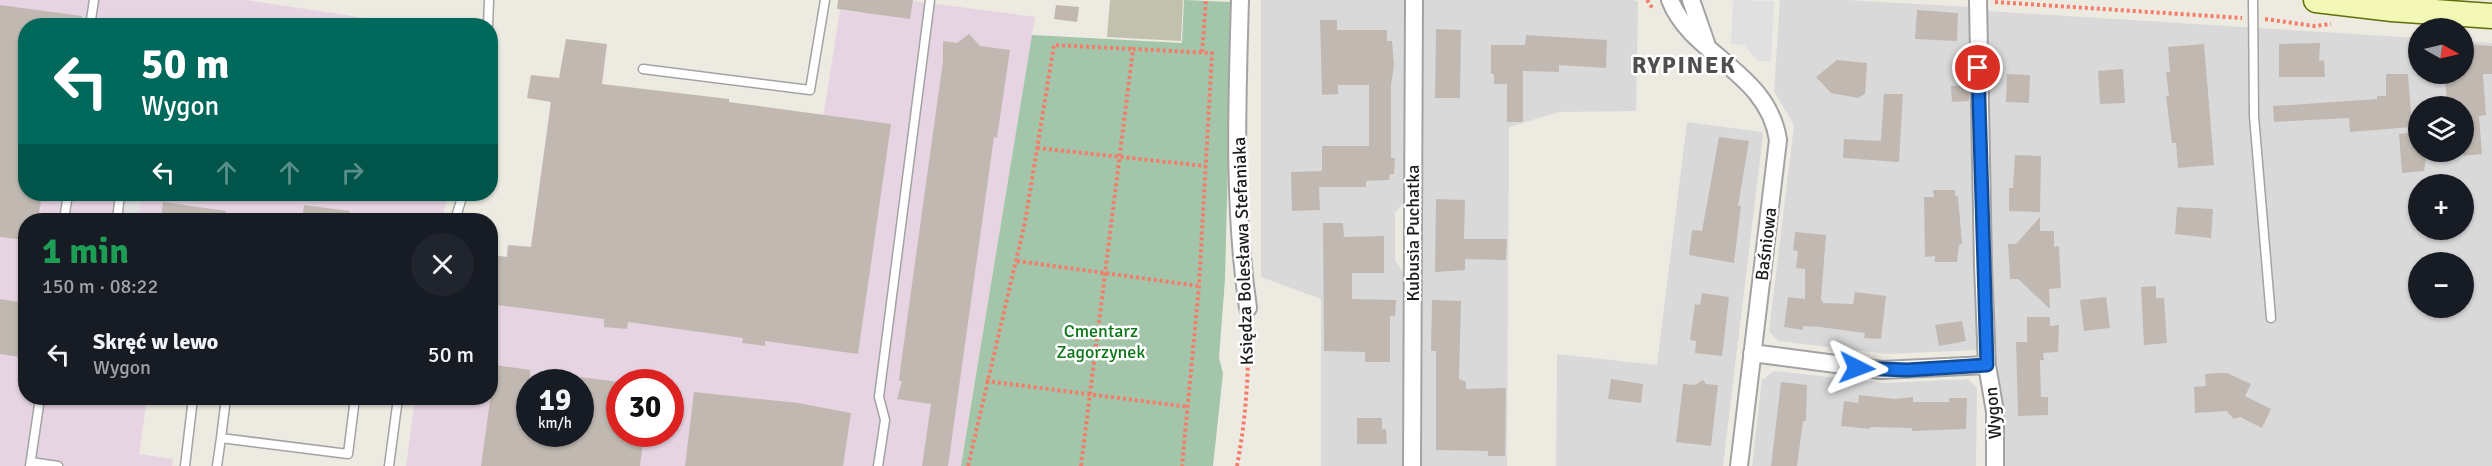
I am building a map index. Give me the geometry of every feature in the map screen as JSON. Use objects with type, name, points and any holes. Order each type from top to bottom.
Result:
[{"type":"main road","points":[[2316,0],[2392,9],[2492,16]]},
{"type":"street","name":"Księdza Bolesława Stefaniaka","points":[[1240,0],[1237,184],[1239,242],[1248,308]]},
{"type":"street","name":"Kubusia Puchatka","points":[[1412,466],[1414,0]]},
{"type":"street","name":"Baśniowa","points":[[1670,0],[1680,22],[1708,46],[1759,97],[1773,120],[1778,140],[1738,466]]},
{"type":"street","name":"Baśniowa","points":[[1691,0],[1697,23],[1708,46]]},
{"type":"street","name":"Wygon","points":[[1978,1],[1987,365],[1995,412],[1995,466]]},
{"type":"street","points":[[1752,352],[1881,370],[1987,365]]},
{"type":"lane","points":[[91,18],[94,0]]},
{"type":"lane","points":[[488,18],[489,0]]},
{"type":"lane","points":[[643,69],[810,90],[825,0]]},
{"type":"lane","points":[[878,466],[885,420],[879,397],[930,0]]},
{"type":"lane","points":[[2253,0],[2254,116],[2271,318]]},
{"type":"lane","points":[[39,405],[30,464],[58,466]]},
{"type":"lane","points":[[185,466],[193,405]]},
{"type":"lane","points":[[217,466],[225,405]]},
{"type":"lane","points":[[220,438],[348,454],[354,405]]},
{"type":"lane","points":[[389,466],[397,405]]},
{"type":"path","points":[[1202,52],[1206,0]]},
{"type":"path","points":[[1978,1],[2253,19],[2314,26],[2336,24]]},
{"type":"path","points":[[968,466],[986,381],[1017,261],[1054,45],[1212,53],[1199,286],[1182,466]]},
{"type":"path","points":[[1081,466],[1133,49]]},
{"type":"path","points":[[1037,148],[1205,166]]},
{"type":"path","points":[[1017,261],[1199,286]]},
{"type":"path","name":"Księdza Bolesława Stefaniaka","points":[[1237,466],[1243,438],[1249,366],[1248,308]]},
{"type":"path","points":[[986,381],[1189,407]]},
{"type":"shaded area","points":[[0,0],[246,0],[366,18],[18,18],[18,201],[447,201],[443,213],[18,213],[18,405],[146,405],[139,454],[173,459],[172,466],[0,466]]},
{"type":"shaded area","points":[[862,0],[906,0],[1035,17],[961,466],[406,466],[414,405],[498,405],[498,256],[507,257],[508,245],[531,247],[551,101],[820,138],[840,10],[861,13]]},
{"type":"shaded area","points":[[1110,0],[1183,0],[1181,41],[1107,37]]},
{"type":"shaded area","points":[[1261,0],[1404,0],[1404,202],[1395,213],[1395,260],[1403,272],[1403,466],[1321,466],[1321,299],[1261,277]]},
{"type":"shaded area","points":[[1423,0],[1634,0],[1638,2],[1636,111],[1559,112],[1509,127],[1507,466],[1421,466]]},
{"type":"shaded area","points":[[1733,0],[1774,1],[1771,61],[1758,61],[1744,45],[1731,44]]},
{"type":"shaded area","points":[[1780,0],[1847,0],[1969,7],[1977,350],[1887,354],[1778,341],[1769,331],[1794,125],[1774,91]]},
{"type":"shaded area","points":[[1987,11],[2408,37],[2408,84],[2474,84],[2474,42],[2492,43],[2492,466],[1999,466],[2000,389],[1992,301],[1986,139]]},
{"type":"shaded area","points":[[1687,122],[1762,132],[1763,135],[1723,466],[1556,466],[1557,354],[1657,365]]},
{"type":"shaded area","points":[[126,201],[141,201],[139,213],[125,213]]},
{"type":"shaded area","points":[[1774,371],[1885,383],[1968,379],[1977,388],[1976,466],[1752,466],[1762,380]]},
{"type":"green space","name":"Cmentarz Zagorzynek","points":[[1184,0],[1232,2],[1225,279],[1219,358],[1223,373],[1213,466],[961,466],[1032,35],[1182,43]]},
{"type":"building","points":[[838,0],[913,0],[910,19],[837,9]]},
{"type":"building","points":[[0,5],[82,16],[82,18],[18,18],[18,201],[41,201],[39,213],[18,213],[18,239],[0,237]]},
{"type":"building","points":[[1056,5],[1079,7],[1077,22],[1054,19]]},
{"type":"building","points":[[1917,10],[1958,13],[1957,41],[1915,39]]},
{"type":"building","points":[[1320,20],[1337,20],[1337,30],[1387,30],[1387,41],[1392,41],[1394,65],[1391,85],[1391,158],[1395,158],[1394,174],[1390,174],[1389,180],[1366,181],[1366,187],[1319,187],[1320,210],[1292,211],[1291,172],[1322,171],[1322,146],[1369,146],[1369,85],[1338,85],[1338,94],[1322,95]]},
{"type":"building","points":[[1436,29],[1461,30],[1460,98],[1435,98]]},
{"type":"building","points":[[969,34],[980,46],[1010,50],[997,138],[994,137],[948,466],[922,466],[931,404],[897,399],[902,381],[899,381],[900,371],[943,61],[943,41],[957,43]]},
{"type":"building","points":[[1526,35],[1607,40],[1606,68],[1559,65],[1559,72],[1523,71],[1523,122],[1507,122],[1507,84],[1494,84],[1494,74],[1491,74],[1491,45],[1525,45]]},
{"type":"building","points":[[566,39],[607,44],[602,84],[729,99],[729,102],[891,124],[858,354],[765,341],[765,346],[742,343],[743,338],[628,322],[627,329],[604,327],[604,319],[498,305],[498,256],[507,257],[508,245],[531,247],[551,102],[527,98],[531,75],[559,78]]},
{"type":"building","points":[[2320,43],[2319,61],[2324,60],[2325,77],[2279,77],[2279,44]]},
{"type":"building","points":[[2204,44],[2214,165],[2178,168],[2176,143],[2172,143],[2166,96],[2169,96],[2166,72],[2170,72],[2168,47]]},
{"type":"building","points":[[2474,45],[2492,46],[2492,74],[2483,74],[2486,115],[2479,116],[2482,154],[2474,155],[2474,96],[2446,96],[2446,84],[2474,84]]},
{"type":"building","points":[[1837,60],[1867,63],[1865,94],[1858,98],[1831,93],[1816,77]]},
{"type":"building","points":[[2123,69],[2125,103],[2100,104],[2098,71]]},
{"type":"building","points":[[2007,74],[2030,75],[2029,103],[2006,102]]},
{"type":"building","points":[[2386,74],[2408,74],[2408,127],[2350,132],[2349,118],[2274,122],[2273,106],[2377,99],[2377,96],[2386,96]]},
{"type":"building","points":[[1969,85],[1969,101],[1952,102],[1951,86]]},
{"type":"building","points":[[1884,94],[1903,94],[1899,162],[1843,158],[1844,139],[1881,141]]},
{"type":"building","points":[[2408,133],[2408,162],[2425,162],[2424,171],[2402,173],[2399,134]]},
{"type":"building","points":[[1719,137],[1749,141],[1738,206],[1741,206],[1734,263],[1689,255],[1692,230],[1702,231]]},
{"type":"building","points":[[2015,155],[2041,156],[2040,212],[2009,211],[2009,188],[2013,188]]},
{"type":"building","points":[[1933,190],[1955,190],[1955,196],[1958,196],[1962,244],[1959,245],[1957,262],[1935,262],[1935,256],[1925,257],[1924,197],[1934,197]]},
{"type":"building","points":[[1436,199],[1465,200],[1464,239],[1507,239],[1506,260],[1465,259],[1465,270],[1435,272]]},
{"type":"building","points":[[163,202],[226,211],[226,213],[162,213]]},
{"type":"building","points":[[304,205],[350,211],[350,213],[303,213]]},
{"type":"building","points":[[2177,207],[2213,209],[2211,238],[2175,234]]},
{"type":"building","points":[[2040,217],[2040,231],[2054,231],[2054,247],[2059,246],[2061,288],[2049,289],[2050,309],[2018,279],[2010,279],[2008,244],[2016,244]]},
{"type":"building","points":[[1323,223],[1343,223],[1344,237],[1384,236],[1384,273],[1352,273],[1352,299],[1396,300],[1395,316],[1390,316],[1390,362],[1365,362],[1365,352],[1324,351]]},
{"type":"building","points":[[1795,232],[1826,235],[1821,299],[1823,303],[1853,304],[1855,292],[1886,296],[1881,339],[1864,338],[1865,333],[1820,327],[1803,326],[1803,330],[1784,327],[1788,297],[1805,299],[1805,269],[1796,268],[1798,251],[1793,250]]},
{"type":"building","points":[[2156,286],[2156,298],[2164,298],[2167,343],[2144,345],[2141,287]]},
{"type":"building","points":[[1702,293],[1729,297],[1722,356],[1695,353],[1696,341],[1690,340],[1695,304],[1700,305]]},
{"type":"building","points":[[2106,297],[2110,328],[2084,331],[2080,300]]},
{"type":"building","points":[[0,299],[18,302],[18,357],[0,354]]},
{"type":"building","points":[[1432,300],[1461,301],[1459,379],[1466,382],[1466,389],[1506,388],[1505,456],[1488,456],[1488,451],[1436,450],[1436,351],[1431,351]]},
{"type":"building","points":[[2027,317],[2050,317],[2050,326],[2059,325],[2058,352],[2043,353],[2044,360],[2040,360],[2041,397],[2048,397],[2048,415],[2018,416],[2016,342],[2027,342]]},
{"type":"building","points":[[1962,321],[1966,341],[1939,346],[1935,325]]},
{"type":"building","points":[[498,365],[523,369],[516,369],[516,447],[594,447],[594,379],[606,380],[606,447],[642,447],[640,466],[481,466],[489,405],[498,405]]},
{"type":"building","points":[[2227,373],[2251,384],[2245,396],[2271,409],[2262,428],[2240,417],[2234,419],[2226,411],[2195,413],[2194,387],[2206,386],[2205,374]]},
{"type":"building","points":[[1611,379],[1643,384],[1641,403],[1608,399]]},
{"type":"building","points":[[1703,380],[1706,384],[1718,385],[1711,446],[1676,442],[1683,384],[1695,385]]},
{"type":"building","points":[[1781,382],[1807,385],[1806,421],[1803,421],[1797,466],[1771,466]]},
{"type":"building","points":[[694,392],[798,403],[851,413],[843,466],[685,466]]},
{"type":"building","points":[[1859,395],[1895,399],[1913,397],[1913,402],[1949,402],[1949,398],[1967,398],[1966,429],[1912,431],[1912,428],[1870,427],[1870,429],[1841,426],[1844,401],[1858,403]]},
{"type":"building","points":[[1357,418],[1382,418],[1382,429],[1386,429],[1387,444],[1357,444]]},
{"type":"district","name":"RYPINEK","points":[[1684,65]]},
{"type":"route","points":[[1857,368],[1907,370],[1987,365],[1978,68]]}]
